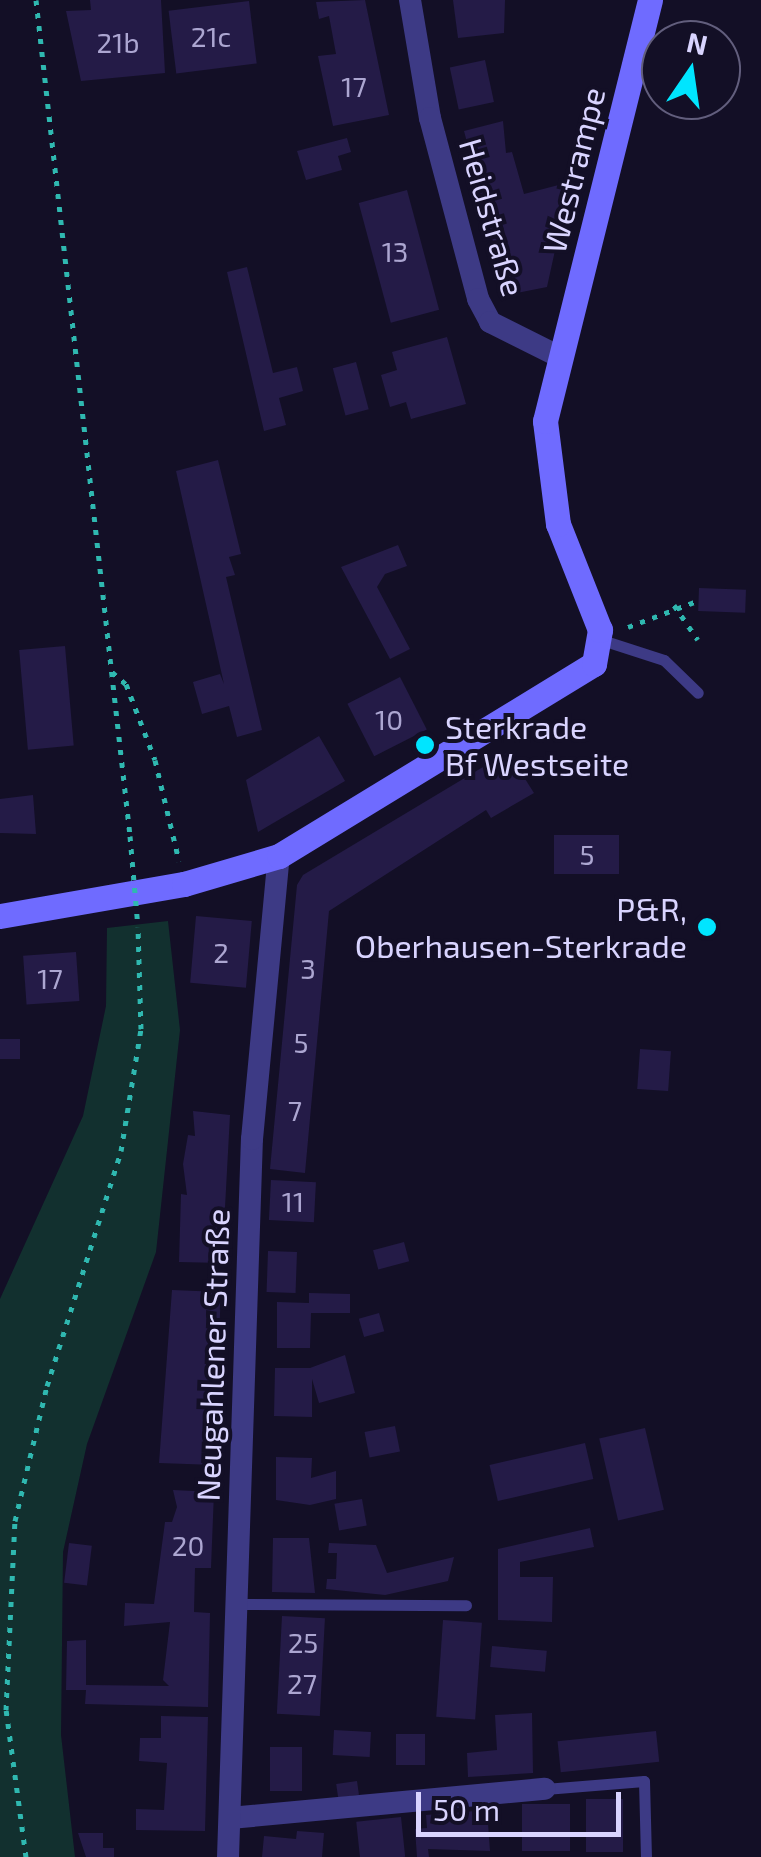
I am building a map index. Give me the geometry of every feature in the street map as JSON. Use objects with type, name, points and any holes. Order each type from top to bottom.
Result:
[{"type":"main road","name":"Westrampe","points":[[558,356],[650,0]]},
{"type":"main road","points":[[0,916],[184,884],[279,856],[588,670],[602,640],[548,484],[545,421],[558,356]]},
{"type":"street","name":"Heidstraße","points":[[410,0],[430,118],[478,298],[490,322],[558,356]]},
{"type":"street","name":"Neugahlener Straße","points":[[228,1857],[252,1139],[279,856]]},
{"type":"street","points":[[230,1818],[545,1789]]},
{"type":"lane","points":[[602,640],[664,660],[698,694]]},
{"type":"lane","points":[[238,1604],[466,1605]]},
{"type":"lane","points":[[545,1789],[644,1781],[646,1857]]},
{"type":"path","points":[[26,1857],[6,1710],[14,1522],[42,1403],[121,1151],[140,1041],[138,928],[130,836],[36,0]]},
{"type":"path","points":[[602,640],[674,605],[700,600]]},
{"type":"path","points":[[674,605],[698,640]]},
{"type":"path","points":[[112,672],[126,684],[155,760],[184,884]]},
{"type":"green space","points":[[168,921],[180,1030],[156,1252],[87,1444],[63,1552],[61,1735],[75,1857],[0,1857],[0,1299],[83,1116],[106,1006],[107,928]]},
{"type":"building","points":[[90,0],[161,0],[165,73],[81,81],[66,11],[91,10]]},
{"type":"building","points":[[365,0],[389,115],[333,126],[318,56],[336,54],[329,16],[319,19],[316,2]]},
{"type":"building","points":[[453,0],[505,0],[504,33],[458,38]]},
{"type":"building","points":[[249,1],[257,64],[176,73],[169,11]]},
{"type":"building","points":[[485,60],[494,102],[459,110],[450,67]]},
{"type":"building","points":[[503,121],[506,153],[512,152],[524,194],[570,182],[547,287],[507,295],[464,131]]},
{"type":"building","points":[[347,138],[351,152],[338,156],[342,170],[306,180],[297,151]]},
{"type":"building","points":[[407,190],[439,310],[391,323],[359,203]]},
{"type":"building","points":[[247,267],[273,373],[297,367],[303,391],[279,398],[286,425],[264,431],[227,272]]},
{"type":"building","points":[[447,337],[466,404],[411,419],[406,402],[390,407],[381,375],[397,370],[392,352]]},
{"type":"building","points":[[356,362],[369,409],[345,416],[333,368]]},
{"type":"building","points":[[218,460],[241,554],[229,557],[235,575],[226,577],[262,730],[237,737],[229,706],[202,714],[193,682],[220,674],[224,684],[176,471]]},
{"type":"building","points":[[398,545],[407,566],[385,574],[377,587],[410,649],[390,659],[341,567]]},
{"type":"building","points":[[699,588],[746,590],[745,613],[698,611]]},
{"type":"building","points":[[65,646],[74,746],[28,750],[19,650]]},
{"type":"building","points":[[400,677],[427,730],[374,756],[347,704]]},
{"type":"building","points":[[319,736],[345,781],[258,832],[246,780]]},
{"type":"building","points":[[508,752],[534,793],[491,818],[486,810],[329,911],[305,1173],[270,1169],[297,885],[303,875]]},
{"type":"building","points":[[33,795],[36,834],[0,833],[0,799]]},
{"type":"building","points":[[554,835],[619,835],[619,874],[554,874]]},
{"type":"building","points":[[196,916],[252,921],[246,988],[190,983]]},
{"type":"building","points":[[76,952],[79,1001],[27,1005],[23,956]]},
{"type":"building","points":[[0,1039],[20,1039],[20,1059],[0,1059]]},
{"type":"building","points":[[640,1049],[671,1051],[668,1091],[637,1089]]},
{"type":"building","points":[[193,1111],[230,1115],[222,1263],[179,1262],[181,1194],[187,1195],[183,1164],[188,1135],[195,1136]]},
{"type":"building","points":[[271,1180],[316,1182],[314,1222],[269,1220]]},
{"type":"building","points":[[404,1242],[409,1261],[378,1270],[373,1250]]},
{"type":"building","points":[[268,1251],[297,1252],[296,1293],[267,1292]]},
{"type":"building","points":[[172,1290],[221,1292],[218,1359],[212,1359],[215,1465],[159,1463]]},
{"type":"building","points":[[309,1293],[350,1294],[350,1313],[311,1313],[310,1348],[277,1348],[277,1302],[309,1303]]},
{"type":"building","points":[[379,1313],[384,1331],[364,1337],[359,1319]]},
{"type":"building","points":[[345,1355],[355,1393],[319,1403],[312,1379],[312,1417],[274,1416],[275,1368],[310,1368]]},
{"type":"building","points":[[395,1426],[400,1452],[370,1457],[365,1432]]},
{"type":"building","points":[[645,1428],[664,1510],[618,1520],[599,1439]]},
{"type":"building","points":[[585,1443],[593,1479],[498,1501],[490,1465]]},
{"type":"building","points":[[276,1457],[312,1458],[311,1478],[336,1471],[336,1499],[310,1505],[276,1500]]},
{"type":"building","points":[[173,1490],[214,1492],[211,1568],[195,1568],[194,1612],[210,1613],[208,1707],[85,1704],[86,1690],[66,1690],[67,1641],[86,1640],[86,1685],[169,1686],[163,1680],[170,1622],[124,1626],[125,1603],[154,1604],[165,1522],[172,1522],[177,1507]]},
{"type":"building","points":[[362,1499],[367,1526],[339,1530],[334,1504]]},
{"type":"building","points":[[590,1528],[594,1547],[520,1562],[520,1577],[553,1577],[552,1622],[498,1620],[498,1549]]},
{"type":"building","points":[[273,1538],[309,1538],[315,1593],[272,1592]]},
{"type":"building","points":[[69,1543],[92,1546],[87,1586],[64,1583]]},
{"type":"building","points":[[329,1543],[376,1545],[387,1573],[454,1557],[448,1581],[385,1595],[326,1589],[327,1579],[336,1579],[337,1553],[328,1553]]},
{"type":"building","points":[[282,1616],[325,1618],[320,1716],[277,1714]]},
{"type":"building","points":[[443,1620],[482,1623],[475,1719],[436,1717]]},
{"type":"building","points":[[492,1646],[547,1651],[545,1672],[490,1667]]},
{"type":"building","points":[[532,1713],[533,1773],[468,1777],[467,1753],[497,1750],[495,1715]]},
{"type":"building","points":[[161,1716],[208,1717],[205,1831],[136,1830],[136,1809],[164,1810],[167,1763],[139,1761],[140,1738],[161,1738]]},
{"type":"building","points":[[334,1730],[371,1732],[370,1757],[333,1755]]},
{"type":"building","points":[[656,1731],[659,1762],[561,1772],[558,1741]]},
{"type":"building","points":[[396,1734],[425,1734],[425,1765],[396,1765]]},
{"type":"building","points":[[270,1747],[302,1747],[302,1791],[270,1791]]},
{"type":"building","points":[[357,1781],[359,1795],[338,1798],[336,1784]]},
{"type":"building","points":[[586,1799],[623,1799],[623,1852],[586,1852]]},
{"type":"building","points":[[522,1804],[570,1804],[570,1851],[522,1851]]},
{"type":"building","points":[[475,1811],[476,1823],[488,1823],[490,1851],[428,1849],[429,1857],[417,1857],[415,1829],[427,1828],[426,1815]]},
{"type":"building","points":[[401,1817],[405,1857],[360,1857],[356,1822]]},
{"type":"building","points":[[297,1831],[324,1833],[322,1857],[262,1857],[264,1836],[296,1839]]},
{"type":"building","points":[[78,1833],[103,1833],[103,1848],[114,1848],[114,1857],[86,1857]]},
{"type":"place","name":"Sterkrade Bf Westseite","points":[[425,745]]},
{"type":"place","name":"P&R, Oberhausen-Sterkrade","points":[[707,927]]}]
